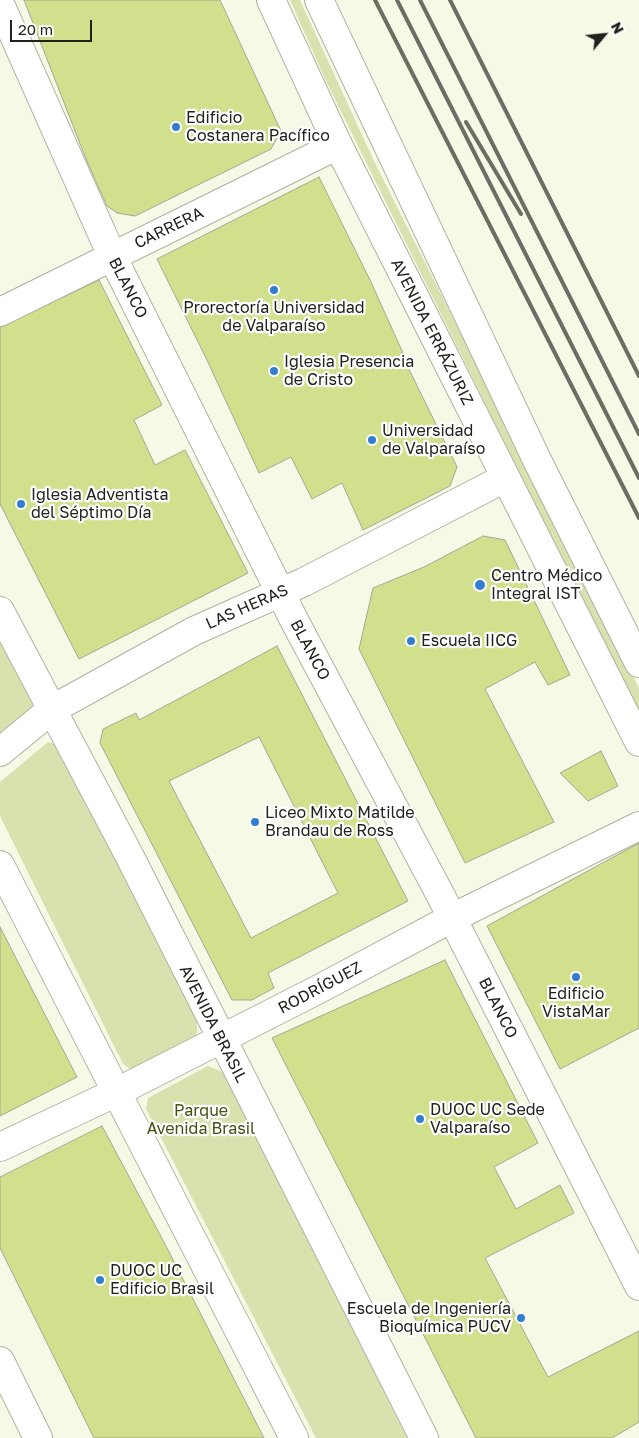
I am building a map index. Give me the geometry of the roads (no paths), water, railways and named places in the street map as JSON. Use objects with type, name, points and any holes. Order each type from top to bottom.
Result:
[{"type":"street","name":"AVENIDA ERRÁZURIZ","points":[[271,0],[338,145],[639,742]]},
{"type":"street","points":[[319,0],[529,442],[639,662]]},
{"type":"street","name":"BLANCO","points":[[0,4],[112,256],[281,592],[452,918],[639,1286]]},
{"type":"street","name":"CARRERA","points":[[0,312],[338,145]]},
{"type":"street","name":"LAS HERAS","points":[[0,752],[50,710],[194,630],[281,592],[505,478]]},
{"type":"street","name":"AVENIDA BRASIL","points":[[0,611],[50,710],[128,853],[424,1438]]},
{"type":"street","name":"RODRÍGUEZ","points":[[0,1147],[117,1092],[452,918],[639,826]]},
{"type":"street","points":[[0,865],[294,1438]]},
{"type":"street","points":[[0,1361],[38,1438]]},
{"type":"railway","points":[[375,0],[639,518]]},
{"type":"railway","points":[[397,0],[639,478]]},
{"type":"railway","points":[[420,0],[639,434]]},
{"type":"railway","points":[[450,0],[639,376]]},
{"type":"railway","points":[[466,122],[521,214]]},
{"type":"place","name":"Edificio Costanera Pacífico","points":[[176,127]]},
{"type":"place","name":"Prorectoría Universidad de Valparaíso","points":[[274,290]]},
{"type":"place","name":"Iglesia Presencia de Cristo","points":[[274,371]]},
{"type":"place","name":"Universidad de Valparaíso","points":[[372,440]]},
{"type":"place","name":"Iglesia Adventista del Séptimo Día","points":[[21,504]]},
{"type":"place","name":"Centro Médico Integral IST","points":[[480,585]]},
{"type":"place","name":"Escuela IICG","points":[[411,641]]},
{"type":"place","name":"Liceo Mixto Matilde Brandau de Ross","points":[[255,822]]},
{"type":"place","name":"Edificio VistaMar","points":[[576,977]]},
{"type":"place","name":"DUOC UC Sede Valparaíso","points":[[420,1119]]},
{"type":"place","name":"DUOC UC Edificio Brasil","points":[[100,1280]]},
{"type":"place","name":"Escuela de Ingeniería Bioquímica PUCV","points":[[521,1318]]},
{"type":"park label","name":"Parque Avenida Brasil","points":[[201,1120]]}]
